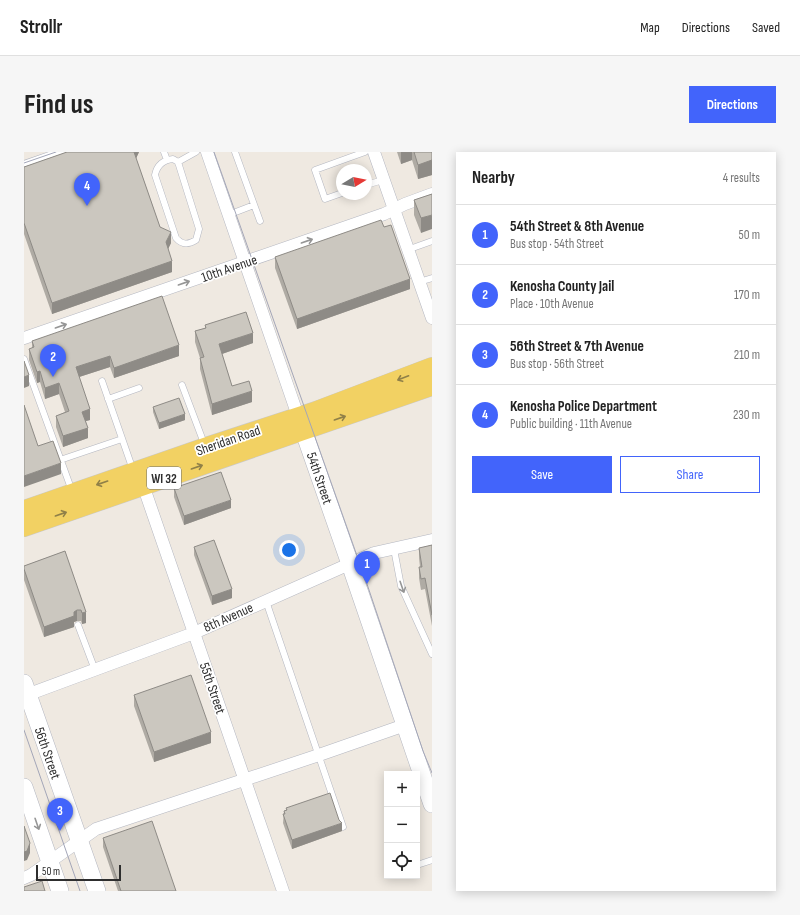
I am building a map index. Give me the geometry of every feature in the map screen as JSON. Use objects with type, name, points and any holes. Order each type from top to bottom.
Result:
[{"type":"main road","name":"Sheridan Road","points":[[24,510],[73,493],[138,479],[301,423],[316,412],[432,367]]},
{"type":"main road","name":"Sheridan Road","points":[[24,527],[138,479],[206,447],[301,423],[432,386]]},
{"type":"street","points":[[24,167],[67,152]]},
{"type":"street","name":"54th Street","points":[[205,152],[245,262],[405,725],[426,778],[432,804]]},
{"type":"street","points":[[374,152],[432,318]]},
{"type":"street","name":"10th Avenue","points":[[24,338],[384,214],[432,194]]},
{"type":"street","name":"55th Street","points":[[138,479],[194,633],[283,891]]},
{"type":"street","name":"8th Avenue","points":[[25,691],[94,670],[194,633],[374,553],[432,540]]},
{"type":"street","name":"56th Street","points":[[25,691],[96,891]]},
{"type":"street","points":[[24,878],[31,875],[96,829],[405,725]]},
{"type":"street","points":[[24,787],[60,891]]},
{"type":"lane","points":[[164,152],[167,160]]},
{"type":"lane","points":[[178,162],[205,152]]},
{"type":"lane","points":[[235,152],[260,221]]},
{"type":"lane","points":[[336,196],[325,199],[315,170],[365,152]]},
{"type":"lane","points":[[173,159],[178,162],[198,222],[198,235],[196,240],[186,244],[180,243],[176,238],[155,175],[157,167],[167,160],[173,159]]},
{"type":"lane","points":[[372,183],[383,180]]},
{"type":"lane","points":[[228,215],[254,205]]},
{"type":"lane","points":[[407,250],[432,241]]},
{"type":"lane","points":[[419,282],[432,278]]},
{"type":"lane","points":[[24,359],[73,493]]},
{"type":"lane","points":[[102,381],[138,479]]},
{"type":"lane","points":[[182,385],[206,447]]},
{"type":"lane","points":[[108,399],[139,388]]},
{"type":"lane","points":[[60,460],[122,438]]},
{"type":"lane","points":[[394,549],[401,586],[432,654]]},
{"type":"lane","points":[[266,601],[343,827]]},
{"type":"lane","points":[[78,625],[94,670]]},
{"type":"lane","points":[[420,864],[432,860]]},
{"type":"building","points":[[67,152],[134,152],[160,227],[171,232],[166,242],[172,261],[52,303],[24,223],[24,167]]},
{"type":"building","points":[[414,152],[432,152],[432,160],[418,165]]},
{"type":"building","points":[[432,194],[432,215],[421,218],[414,200]]},
{"type":"building","points":[[381,220],[384,227],[391,225],[410,279],[297,319],[275,257]]},
{"type":"building","points":[[162,296],[179,345],[114,368],[110,356],[76,367],[90,409],[82,412],[88,428],[63,436],[56,416],[69,411],[59,383],[45,388],[40,371],[37,372],[29,349],[34,347],[32,341]]},
{"type":"building","points":[[246,312],[253,333],[219,344],[232,386],[249,381],[252,391],[212,404],[200,358],[204,357],[195,331],[206,328],[205,325]]},
{"type":"building","points":[[24,361],[29,375],[24,377]]},
{"type":"building","points":[[179,398],[185,414],[159,423],[153,407]]},
{"type":"building","points":[[24,405],[38,446],[53,441],[61,463],[24,476]]},
{"type":"building","points":[[221,472],[231,500],[184,516],[174,488]]},
{"type":"building","points":[[214,540],[232,589],[212,596],[194,547]]},
{"type":"building","points":[[432,545],[432,615],[425,578],[421,579],[419,567],[422,567],[419,548]]},
{"type":"building","points":[[65,551],[86,612],[82,613],[81,610],[77,610],[74,612],[74,616],[44,627],[24,566]]},
{"type":"building","points":[[191,675],[211,732],[154,752],[134,695]]},
{"type":"building","points":[[330,793],[339,820],[342,823],[292,840],[283,814],[285,814],[284,811],[287,810],[286,808]]},
{"type":"building","points":[[152,821],[176,891],[121,891],[103,838]]},
{"type":"building","points":[[24,826],[30,843],[27,851],[24,852]]},
{"type":"building","points":[[42,881],[45,891],[24,891],[24,887]]},
{"type":"tram line","points":[[24,163],[56,152]]},
{"type":"tram line","points":[[214,152],[367,584],[423,751],[432,773]]},
{"type":"tram line","points":[[24,730],[80,891]]},
{"type":"place","name":"Kenosha Police Department","points":[[87,206]]},
{"type":"place","name":"Kenosha County Jail","points":[[53,377]]},
{"type":"place","name":"54th Street & 8th Avenue","points":[[367,584]]},
{"type":"place","name":"56th Street & 7th Avenue","points":[[60,831]]}]
